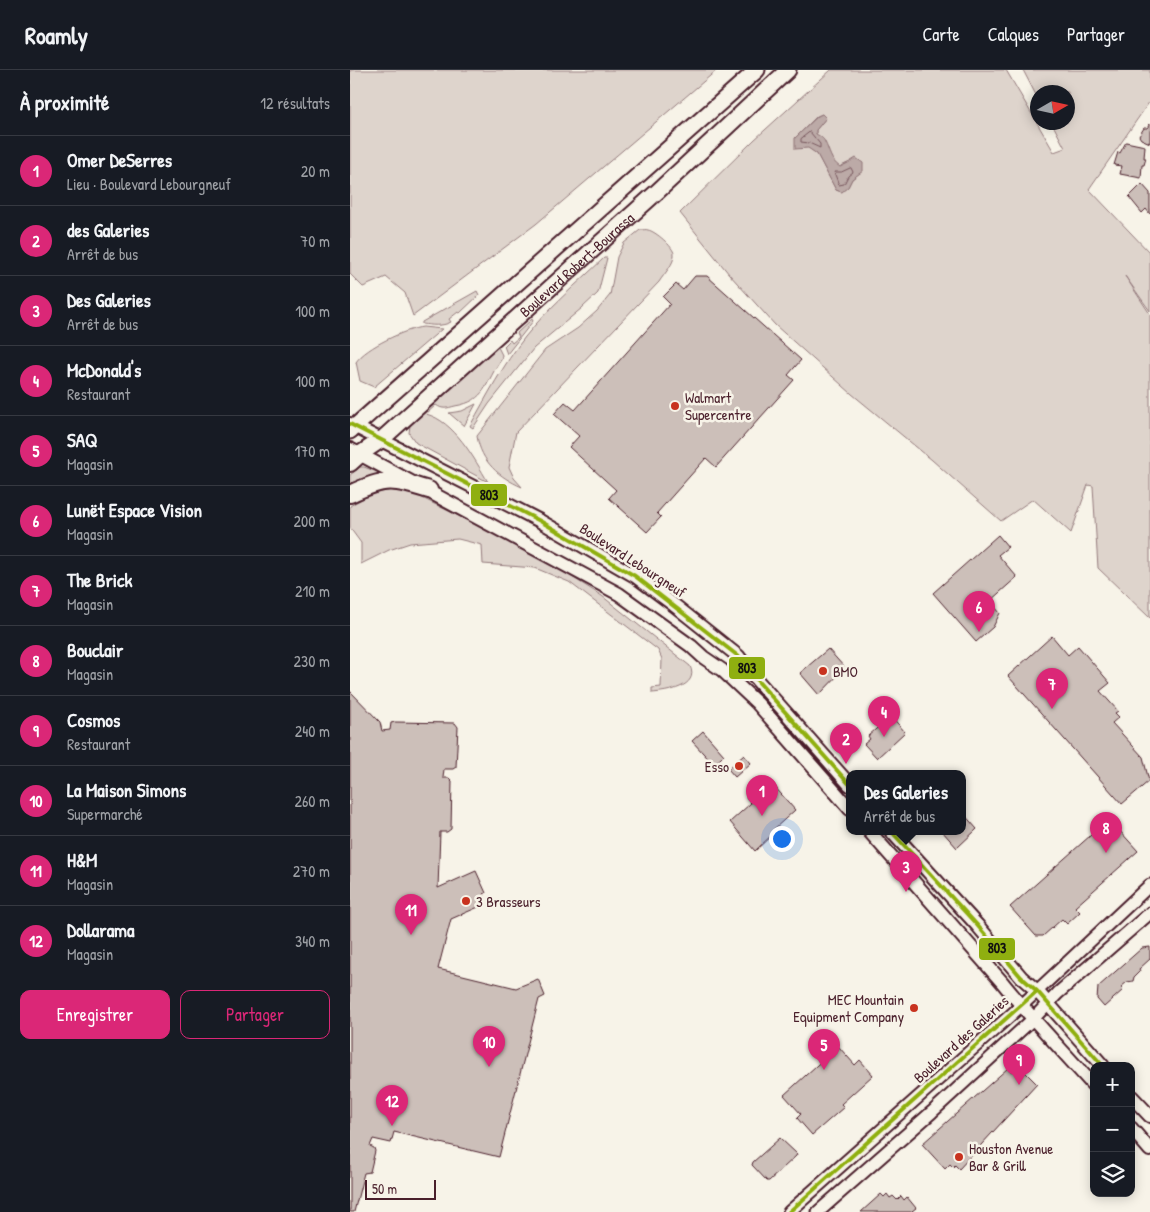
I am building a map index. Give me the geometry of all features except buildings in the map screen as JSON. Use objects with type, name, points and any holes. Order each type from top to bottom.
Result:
[{"type":"highway","name":"Boulevard Robert-Bourassa","points":[[353,455],[381,440],[658,191],[788,70]]},
{"type":"highway","name":"Boulevard Robert-Bourassa","points":[[352,427],[752,75]]},
{"type":"highway","points":[[350,494],[370,484],[385,481],[398,481],[429,490]]},
{"type":"main road","name":"Boulevard Lebourgneuf","points":[[352,427],[540,521],[635,576],[738,656],[751,674],[846,781]]},
{"type":"main road","points":[[353,455],[429,490],[619,594],[722,670],[757,703],[846,804]]},
{"type":"main road","points":[[873,835],[1021,1006],[1090,1081]]},
{"type":"main road","points":[[895,835],[1099,1062]]},
{"type":"main road","points":[[1135,1100],[1150,1116]]},
{"type":"main road","points":[[1135,1133],[1150,1150]]},
{"type":"street","name":"Boulevard des Galeries","points":[[789,1212],[1021,1006],[1150,885]]},
{"type":"street","points":[[818,1212],[932,1112],[1048,1005],[1058,993],[1150,914]]},
{"type":"shaded area","points":[[350,70],[717,70],[536,224],[413,316],[405,293],[386,277],[363,287],[350,274]]},
{"type":"shaded area","points":[[831,70],[1006,70],[1030,111],[1030,130],[1041,130],[1054,152],[1065,148],[1056,130],[1075,130],[1075,85],[1031,85],[1023,70],[1150,70],[1150,101],[1089,189],[1150,253],[1150,311],[1125,276],[1150,314],[1150,618],[1098,568],[1093,486],[1088,485],[1071,533],[1033,499],[1001,521],[932,460],[852,394],[775,325],[729,274],[680,213],[754,140]],"holes":[[[822,114],[826,118],[816,130],[816,134],[824,142],[832,159],[839,167],[848,163],[862,171],[841,192],[836,190],[817,154],[795,138],[817,116]]]},
{"type":"shaded area","points":[[640,230],[651,231],[668,244],[674,254],[671,265],[659,282],[516,432],[509,467],[514,478],[522,487],[492,468],[482,454],[477,436],[545,350],[578,328],[597,311],[610,295],[617,257],[624,243]]},
{"type":"shaded area","points":[[604,258],[607,258],[598,293],[534,348],[489,404],[473,428],[470,426],[502,370],[525,337],[553,306]]},
{"type":"shaded area","points":[[477,291],[479,295],[460,313],[458,312],[449,319],[451,322],[448,324],[422,324],[422,322]]},
{"type":"shaded area","points":[[532,319],[533,321],[507,354],[504,346],[510,340],[512,343],[519,337],[517,333]]},
{"type":"shaded area","points":[[423,327],[442,329],[374,387],[360,381],[356,362],[368,350],[407,331]]},
{"type":"shaded area","points":[[498,347],[502,355],[501,360],[479,395],[466,403],[450,407],[443,408],[436,405],[426,414],[446,424],[454,432],[470,452],[488,482],[416,443],[409,433],[410,425],[414,418]]},
{"type":"shaded area","points":[[476,404],[464,426],[449,413],[462,411]]},
{"type":"shaded area","points":[[360,467],[388,476],[350,493],[350,475]]},
{"type":"shaded area","points":[[397,489],[412,493],[534,553],[602,596],[690,666],[692,673],[690,679],[686,684],[673,690],[652,693],[652,688],[661,687],[662,659],[658,650],[569,582],[535,568],[483,564],[482,545],[458,539],[410,543],[389,550],[361,564],[361,543],[350,528],[350,506],[372,495]]},
{"type":"water","points":[[822,114],[826,118],[816,130],[816,134],[824,141],[834,162],[840,167],[856,158],[863,163],[863,171],[852,179],[848,187],[842,192],[836,190],[817,154],[808,148],[795,149],[795,138]]},
{"type":"transit line","name":"803","points":[[350,424],[540,521],[635,576],[738,656],[755,678],[846,780]]},
{"type":"transit line","name":"803","points":[[895,835],[1099,1062]]},
{"type":"transit line","name":"803","points":[[789,1212],[1037,991]]},
{"type":"place","name":"Walmart Supercentre","points":[[675,406]]},
{"type":"place","name":"Lunët Espace Vision","points":[[979,632]]},
{"type":"place","name":"BMO","points":[[823,671]]},
{"type":"place","name":"The Brick","points":[[1052,709]]},
{"type":"place","name":"McDonald's","points":[[884,737]]},
{"type":"place","name":"des Galeries","points":[[846,764]]},
{"type":"place","name":"Esso","points":[[739,766]]},
{"type":"place","name":"Omer DeSerres","points":[[762,816]]},
{"type":"place","name":"Bouclair","points":[[1106,853]]},
{"type":"place","name":"Des Galeries","points":[[906,892]]},
{"type":"place","name":"3 Brasseurs","points":[[466,901]]},
{"type":"place","name":"H&M","points":[[411,935]]},
{"type":"place","name":"MEC Mountain Equipment Company","points":[[914,1008]]},
{"type":"place","name":"La Maison Simons","points":[[489,1067]]},
{"type":"place","name":"SAQ","points":[[824,1070]]},
{"type":"place","name":"Cosmos","points":[[1019,1085]]},
{"type":"place","name":"Dollarama","points":[[392,1126]]},
{"type":"place","name":"Houston Avenue Bar & Grill","points":[[959,1157]]}]
